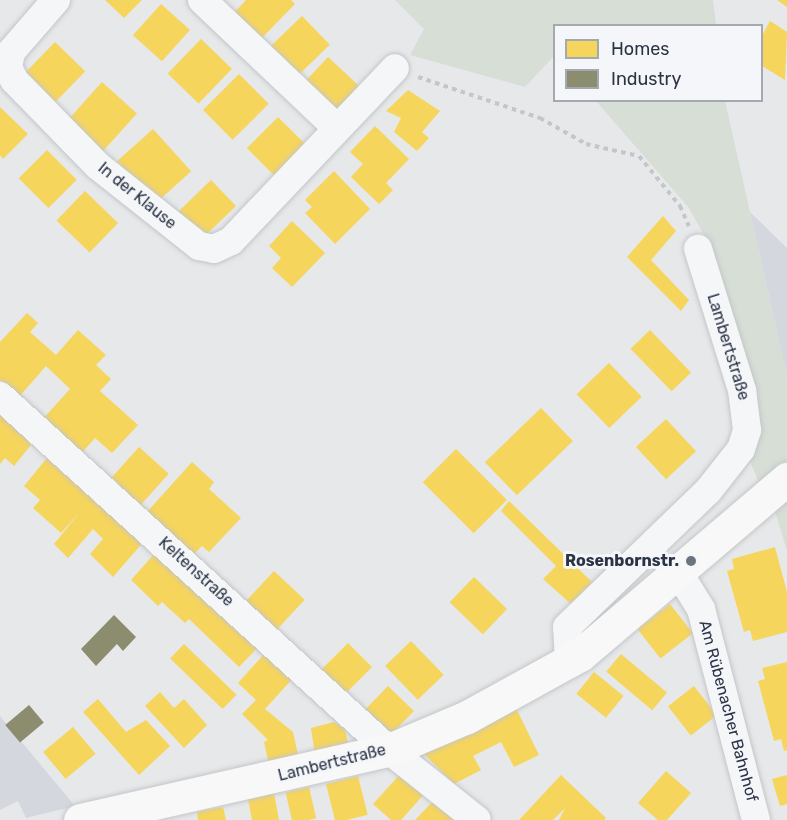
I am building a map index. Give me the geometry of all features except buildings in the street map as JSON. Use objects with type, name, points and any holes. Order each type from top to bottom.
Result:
[{"type":"main road","name":"Lambertstraße","points":[[80,820],[389,750],[467,717],[569,662],[678,573],[787,479]]},
{"type":"street","name":"In der Klause","points":[[56,0],[10,52],[8,67],[14,80],[98,166],[199,246],[214,249],[231,241],[336,127],[395,68]]},
{"type":"street","points":[[202,0],[336,127]]},
{"type":"street","name":"Lambertstraße","points":[[569,662],[567,627],[708,491],[741,449],[747,430],[744,399],[698,249]]},
{"type":"street","name":"Keltenstraße","points":[[0,396],[389,750],[477,820]]},
{"type":"street","name":"Am Rübenacher Bahnhof","points":[[678,573],[701,609],[756,820]]},
{"type":"path","points":[[395,68],[540,118],[586,144],[639,156],[680,206],[698,249]]},
{"type":"shaded area","points":[[395,0],[713,0],[716,24],[553,24],[553,57],[525,87],[410,55],[424,29]]},
{"type":"shaded area","points":[[597,102],[725,102],[787,376],[787,463],[761,487],[748,457],[708,242],[689,208]]},
{"type":"shaded area","points":[[750,212],[787,248],[787,376]]},
{"type":"shaded area","points":[[787,497],[787,551],[774,508]]},
{"type":"shaded area","points":[[0,716],[75,806],[26,818],[18,801],[0,810]]},
{"type":"place","name":"Rosenbornstr.","points":[[691,561]]}]
